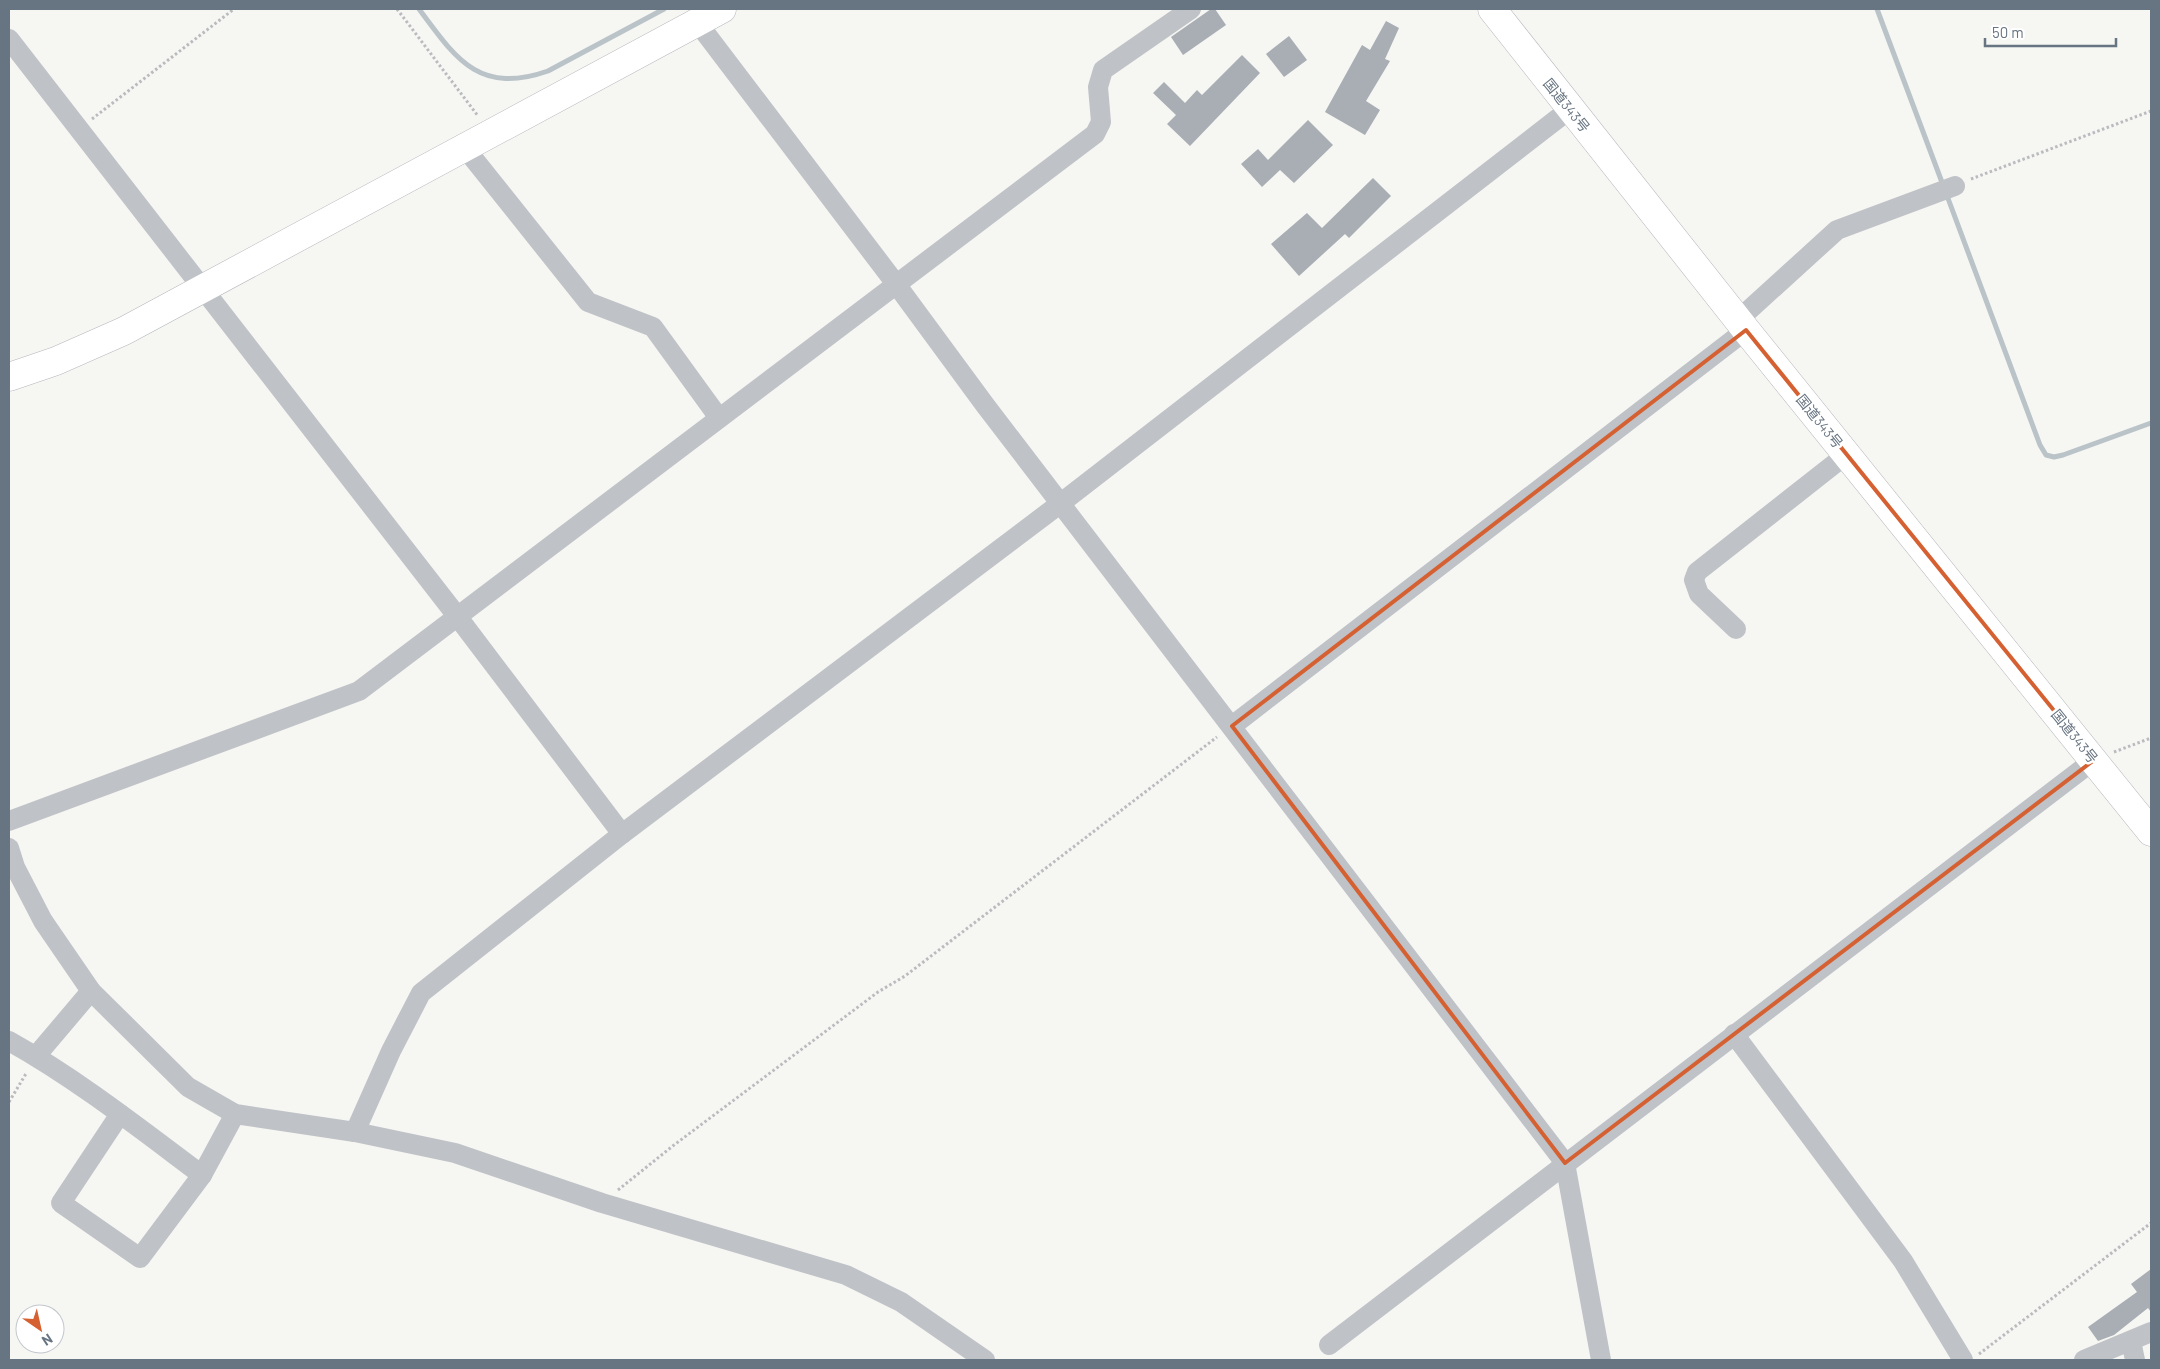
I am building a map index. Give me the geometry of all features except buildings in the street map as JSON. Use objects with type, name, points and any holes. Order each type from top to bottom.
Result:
[{"type":"main road","points":[[9,378],[56,361],[124,331],[722,9]]},
{"type":"main road","name":"国道343号","points":[[1492,9],[1742,325],[2151,832]]},
{"type":"street","points":[[9,821],[359,691],[1095,134],[1101,122],[1098,88],[1103,70],[1191,9]]},
{"type":"street","points":[[697,22],[896,284],[985,405],[1565,1163],[1601,1360]]},
{"type":"street","points":[[9,39],[457,616],[622,834]]},
{"type":"street","points":[[356,1132],[391,1051],[421,992],[622,834],[1061,503],[1570,109]]},
{"type":"street","points":[[465,148],[588,302],[653,327],[719,418]]},
{"type":"street","points":[[1232,726],[1742,325],[1837,230],[1954,186]]},
{"type":"street","points":[[1736,628],[1699,594],[1694,580],[1697,572],[1847,454]]},
{"type":"street","points":[[1329,1345],[2094,760]]},
{"type":"street","points":[[9,848],[15,866],[43,921],[91,991],[188,1087],[235,1114],[356,1132],[454,1153],[602,1203],[846,1275],[901,1302],[985,1360]]},
{"type":"street","points":[[36,1056],[91,991]]},
{"type":"street","points":[[1734,1034],[1971,1357]]},
{"type":"street","points":[[9,1041],[36,1056],[120,1114],[202,1175]]},
{"type":"street","points":[[120,1114],[61,1203],[140,1258],[202,1175],[235,1114]]},
{"type":"street","points":[[2084,1360],[2151,1332]]},
{"type":"street","points":[[2131,1341],[2135,1360]]},
{"type":"path","points":[[78,129],[234,9]]},
{"type":"path","points":[[397,9],[490,133]]},
{"type":"path","points":[[1954,186],[2151,111]]},
{"type":"path","points":[[602,1203],[682,1140],[878,992],[905,976],[1232,726]]},
{"type":"path","points":[[2094,760],[2151,738]]},
{"type":"path","points":[[9,1102],[36,1056]]},
{"type":"path","points":[[1971,1357],[2151,1223]]},
{"type":"highlighted area","points":[[1746,330],[2094,760],[1565,1163],[1232,726]]},
{"type":"waterway","points":[[419,9],[458,57],[472,68],[487,75],[504,78],[524,77],[548,71],[664,9]]},
{"type":"waterway","points":[[1877,9],[1943,185]]},
{"type":"waterway","points":[[1946,193],[2040,445],[2046,455],[2054,457],[2063,455],[2151,423]]}]
